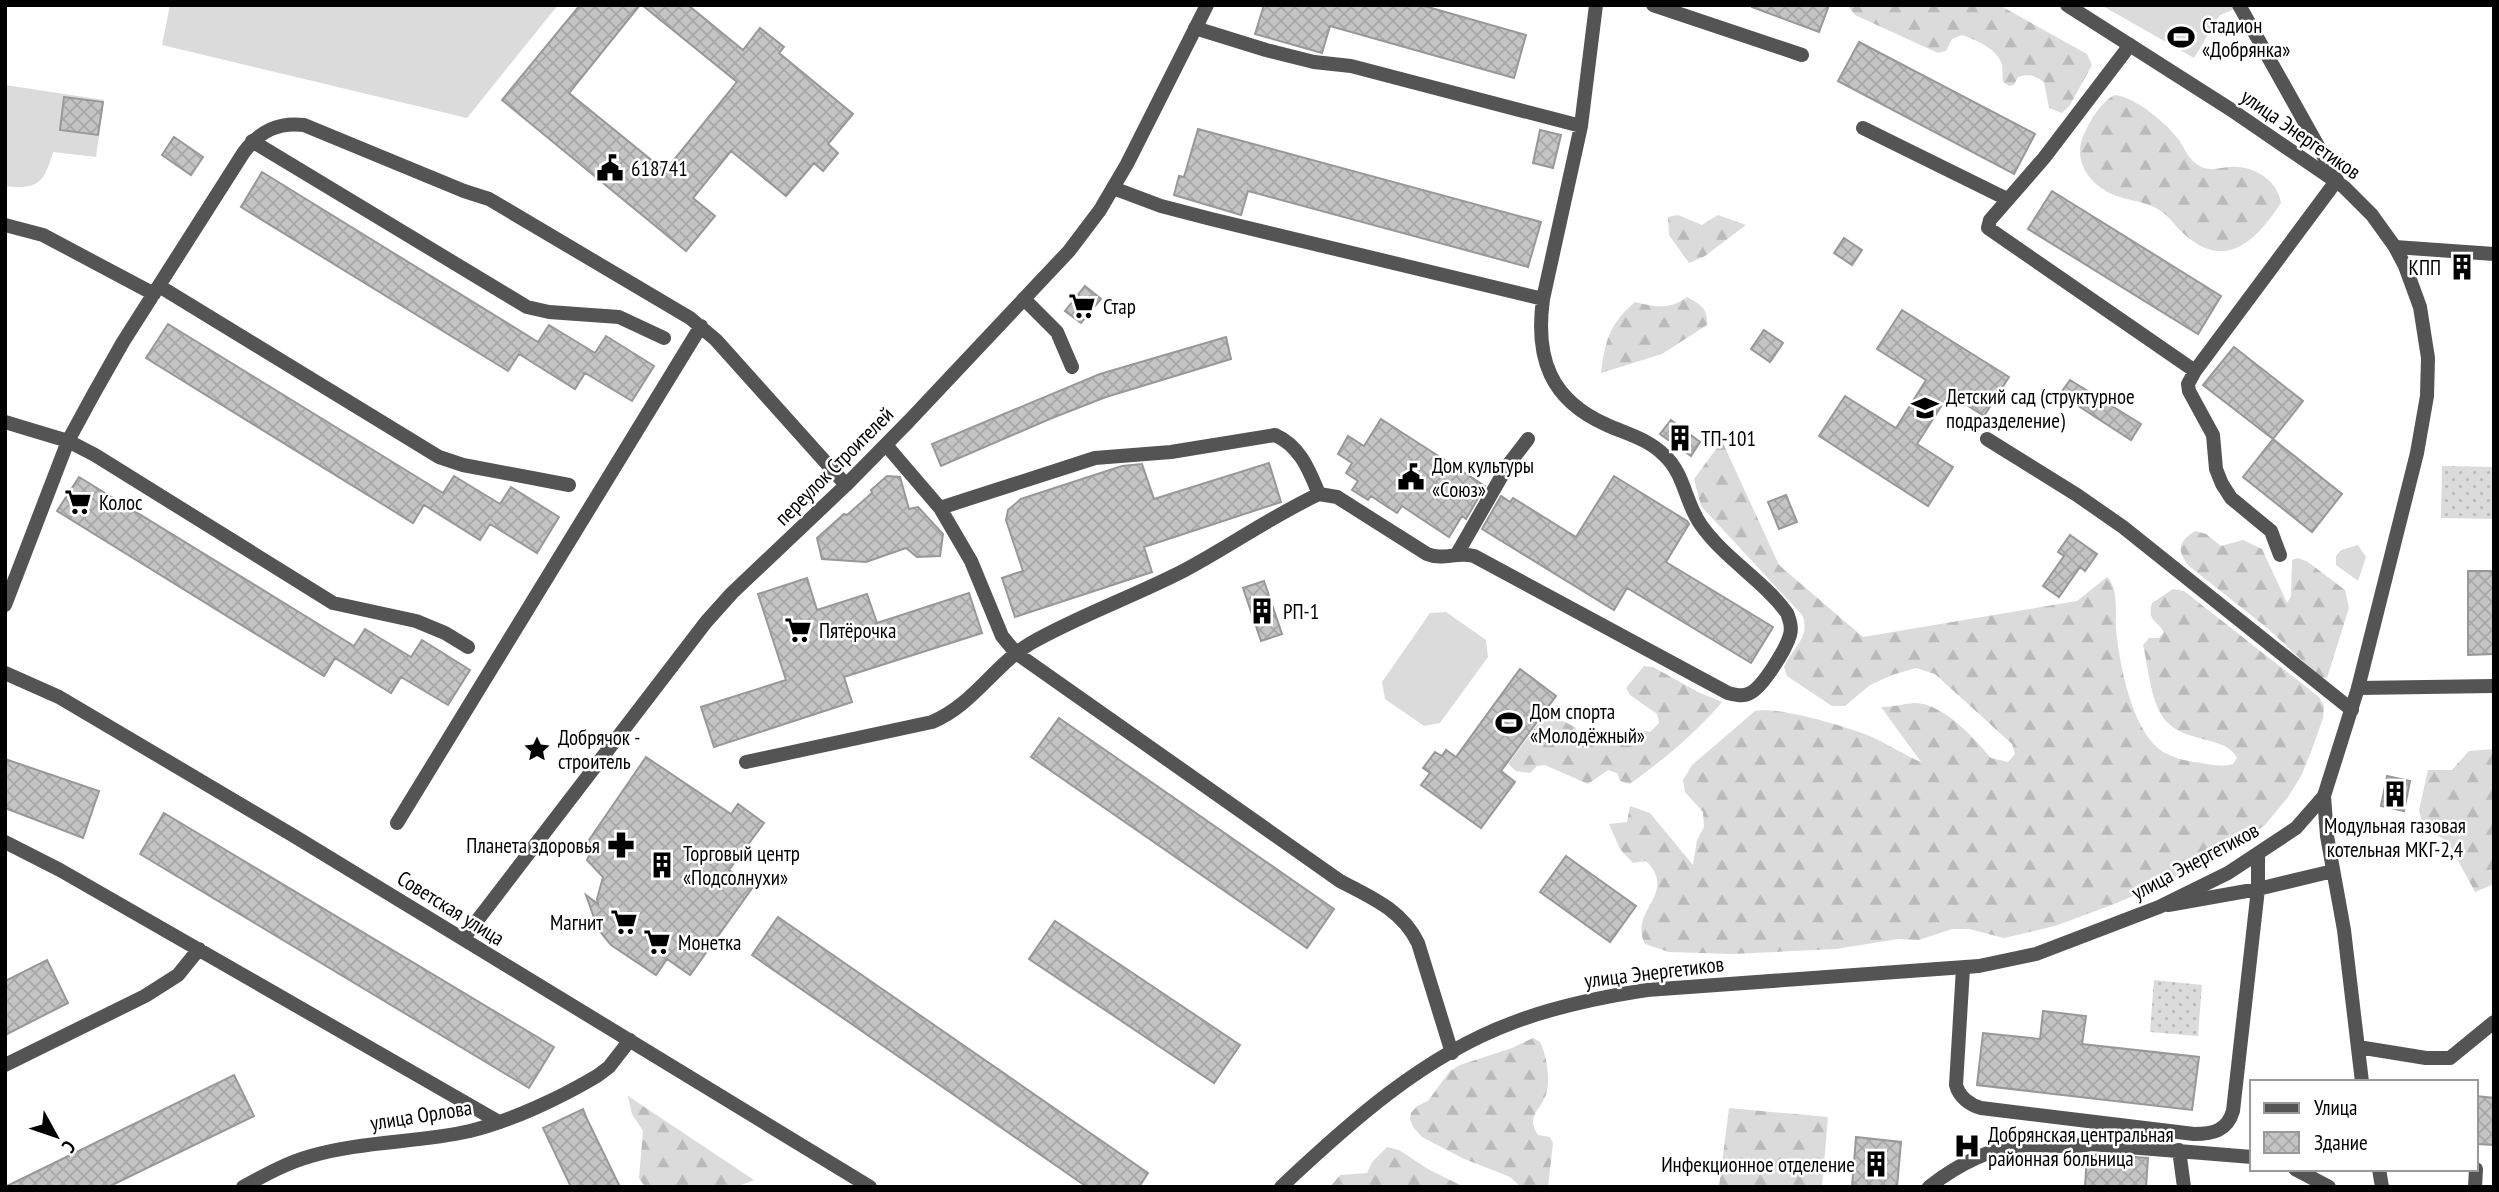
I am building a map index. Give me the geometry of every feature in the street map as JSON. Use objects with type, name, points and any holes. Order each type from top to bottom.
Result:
[{"type":"street","name":"переулок Строителей","points":[[463,939],[706,622],[732,593],[886,445],[1069,251],[1100,211],[1113,188],[1207,5]]},
{"type":"street","points":[[746,762],[932,722],[950,715],[1016,653],[1032,643],[1184,570],[1319,494],[1337,497],[1437,558],[1457,554],[1474,556],[1728,693],[1751,693],[1760,685],[1789,637],[1790,621],[1787,613],[1700,525],[1688,503],[1678,473],[1665,456],[1643,439],[1598,421],[1573,405],[1553,382],[1541,349],[1539,323],[1581,126],[1596,5]]},
{"type":"street","points":[[1653,5],[1802,55]]},
{"type":"street","name":"улица Энергетиков","points":[[1281,1187],[1373,1105],[1452,1053],[1510,1024],[1553,1009],[1606,996],[1647,990],[1964,968],[1998,964],[2036,954],[2159,907],[2258,855],[2296,828],[2324,796],[2352,710],[2411,482],[2427,396],[2428,358],[2420,307],[2406,266],[2395,247],[2360,201],[2336,180],[2067,5]]},
{"type":"street","points":[[2239,5],[2336,180],[2195,370],[2188,384],[2189,391],[2213,435],[2216,469],[2222,484],[2231,498],[2271,531],[2280,555]]},
{"type":"street","points":[[1195,29],[1266,50],[1314,62],[1351,66],[1581,126]]},
{"type":"street","points":[[2130,45],[2044,158],[1987,224],[1992,231],[2195,370]]},
{"type":"street","points":[[5,605],[68,441],[117,353],[252,141],[281,124],[304,125],[489,199],[701,326],[846,485]]},
{"type":"street","points":[[1863,128],[2007,200]]},
{"type":"street","points":[[252,141],[527,307],[549,312],[619,317],[664,338]]},
{"type":"street","points":[[1113,188],[1134,198],[1198,216],[1543,299]]},
{"type":"street","points":[[5,225],[43,234],[157,289],[439,457],[463,465],[569,485]]},
{"type":"street","points":[[2395,247],[2494,254]]},
{"type":"street","points":[[1024,299],[1057,332],[1072,367]]},
{"type":"street","points":[[397,823],[701,326]]},
{"type":"street","points":[[5,422],[68,441],[95,455],[334,603],[416,621],[445,633],[468,647]]},
{"type":"street","points":[[940,508],[1095,458],[1171,452],[1275,435],[1289,442],[1299,453],[1319,494]]},
{"type":"street","points":[[1457,554],[1508,465],[1528,439]]},
{"type":"street","points":[[1987,439],[2123,527],[2352,710]]},
{"type":"street","points":[[886,445],[940,508],[971,561],[1002,636],[1016,653],[1340,881],[1400,916],[1418,943],[1452,1053]]},
{"type":"street","name":"Советская улица","points":[[5,673],[59,697],[294,836],[870,1187]]},
{"type":"street","points":[[2358,688],[2494,686]]},
{"type":"street","points":[[2324,796],[2324,815],[2344,930],[2362,1080]]},
{"type":"street","points":[[5,842],[60,870],[499,1122]]},
{"type":"street","points":[[1964,968],[1956,1085],[1960,1094],[1970,1103],[1981,1108],[2210,1134],[2226,1125],[2233,1111],[2258,889],[2258,855]]},
{"type":"street","points":[[2159,907],[2258,889],[2333,871]]},
{"type":"street","points":[[5,1065],[145,996],[178,975],[199,949]]},
{"type":"street","points":[[2358,1046],[2426,1058],[2450,1058],[2494,1022]]},
{"type":"street","name":"улица Орлова","points":[[243,1187],[283,1165],[311,1156],[343,1149],[451,1135],[499,1122],[597,1076],[609,1067],[630,1040]]},
{"type":"street","points":[[1933,1186],[1951,1171],[1978,1158],[2013,1146],[2029,1144],[2075,1147],[2091,1144],[2250,1157]]},
{"type":"street","points":[[2179,1150],[2184,1187]]},
{"type":"street","points":[[2299,1171],[2329,1187]]},
{"type":"green space","points":[[170,5],[558,5],[467,118],[162,45]]},
{"type":"green space","points":[[1847,5],[1999,5],[2087,54],[2092,65],[2070,105],[2062,113],[2049,108],[2044,82],[2038,78],[2029,75],[2018,77],[2014,85],[2009,86],[2003,82],[2000,59],[1980,42],[1962,35],[1952,39],[1946,51],[1938,53],[1855,15]]},
{"type":"green space","name":"Стадион «Добрянка»","points":[[2101,5],[2245,5],[2220,15],[2194,58]]},
{"type":"green space","points":[[5,85],[104,100],[96,157],[53,152],[43,177],[38,182],[25,187],[5,186]]},
{"type":"green space","points":[[2114,95],[2141,105],[2159,119],[2198,165],[2210,169],[2246,168],[2269,181],[2275,187],[2281,203],[2261,230],[2238,247],[2226,251],[2212,250],[2198,245],[2156,208],[2110,193],[2092,180],[2082,163],[2081,143],[2094,116]]},
{"type":"green space","points":[[1678,215],[1702,225],[1718,215],[1746,225],[1705,256],[1689,263],[1669,235],[1668,217]]},
{"type":"green space","points":[[1687,297],[1703,308],[1707,325],[1662,354],[1601,373],[1610,334],[1619,318],[1635,302],[1662,306],[1675,304]]},
{"type":"green space","points":[[1722,441],[1779,565],[1863,637],[2077,601],[2107,577],[2115,594],[2116,629],[2123,673],[2144,731],[2157,747],[2174,757],[2213,765],[2233,764],[2237,758],[2225,746],[2175,729],[2161,715],[2154,696],[2143,645],[2149,638],[2159,638],[2164,632],[2151,617],[2152,603],[2173,589],[2184,591],[2319,697],[2324,706],[2323,718],[2301,776],[2265,825],[2214,860],[2117,903],[2055,926],[2004,938],[1969,929],[1952,929],[1919,940],[1898,939],[1836,949],[1732,954],[1669,952],[1645,944],[1643,921],[1656,893],[1655,873],[1646,861],[1633,863],[1620,849],[1609,824],[1627,822],[1630,806],[1650,813],[1693,865],[1697,840],[1704,827],[1703,812],[1685,792],[1683,780],[1692,765],[1755,711],[1796,714],[1847,728],[1872,737],[1921,762],[1881,707],[1925,704],[1936,708],[1957,723],[1991,758],[2008,762],[2015,754],[2012,744],[1935,674],[1916,668],[1892,675],[1870,685],[1845,706],[1832,706],[1787,676],[1784,667],[1805,629],[1802,615],[1701,506],[1694,479]]},
{"type":"green space","points":[[2442,466],[2494,467],[2494,519],[2441,518]]},
{"type":"green space","points":[[2195,531],[2206,534],[2221,546],[2243,540],[2262,549],[2287,603],[2291,596],[2292,560],[2298,558],[2308,562],[2345,590],[2349,608],[2327,678],[2320,677],[2266,627],[2189,566],[2182,556],[2181,547],[2185,539]]},
{"type":"green space","points":[[2358,545],[2366,557],[2358,581],[2336,565],[2336,556],[2341,550]]},
{"type":"green space","points":[[1446,612],[1486,640],[1488,657],[1440,723],[1424,726],[1385,699],[1382,682],[1430,613]]},
{"type":"green space","points":[[1644,666],[1653,667],[1722,702],[1679,746],[1630,784],[1620,781],[1617,773],[1608,770],[1588,784],[1545,765],[1537,766],[1530,773],[1516,771],[1508,764],[1546,713],[1575,727],[1586,746],[1623,730],[1650,732],[1659,723],[1657,714],[1630,695],[1626,688]]},
{"type":"green space","points":[[2494,749],[2494,884],[2475,892],[2448,842],[2423,826],[2419,810],[2428,770],[2452,770],[2469,751]]},
{"type":"green space","points":[[2154,980],[2202,985],[2198,1036],[2150,1032]]},
{"type":"green space","points":[[1533,1038],[1540,1042],[1548,1072],[1545,1097],[1533,1122],[1538,1135],[1550,1137],[1553,1143],[1548,1187],[1521,1187],[1510,1177],[1462,1158],[1422,1137],[1410,1119],[1411,1113],[1417,1106],[1428,1101],[1450,1071]]},
{"type":"green space","points":[[628,1096],[754,1180],[736,1187],[645,1187],[639,1178],[643,1131],[632,1114]]},
{"type":"green space","points":[[1729,1108],[1828,1117],[1822,1187],[1719,1187]]},
{"type":"green space","points":[[1387,1147],[1399,1150],[1428,1169],[1464,1187],[1330,1187],[1340,1175],[1367,1173],[1372,1162]]},
{"type":"building","points":[[580,5],[640,5],[569,93],[665,171],[737,82],[642,5],[688,5],[743,50],[760,28],[784,47],[779,53],[853,114],[828,144],[838,153],[823,171],[814,163],[786,196],[731,151],[693,198],[715,216],[686,251],[502,100]]},
{"type":"building","points":[[1264,5],[1421,5],[1526,35],[1514,78],[1330,26],[1322,53],[1255,34]]},
{"type":"building","points":[[1752,5],[1829,5],[1819,32]]},
{"type":"building","points":[[1859,42],[2035,134],[2014,174],[1838,81]]},
{"type":"building","points":[[64,97],[103,102],[98,135],[60,130]]},
{"type":"building","points":[[1198,129],[1541,222],[1528,267],[1248,191],[1241,215],[1174,195],[1179,176],[1184,177]]},
{"type":"building","points":[[1540,130],[1561,135],[1553,168],[1533,163]]},
{"type":"building","points":[[174,137],[203,157],[191,175],[162,155]]},
{"type":"building","points":[[262,172],[538,342],[549,325],[595,353],[606,336],[654,366],[632,401],[585,373],[575,389],[519,354],[508,371],[241,207]]},
{"type":"building","points":[[2052,191],[2221,296],[2198,334],[2028,229]]},
{"type":"building","points":[[1844,238],[1862,250],[1852,265],[1834,253]]},
{"type":"building","points":[[1085,286],[1101,299],[1081,323],[1065,311]]},
{"type":"building","points":[[1902,310],[2009,377],[1984,416],[1949,394],[1917,444],[1953,467],[1928,506],[1819,436],[1845,396],[1896,428],[1926,380],[1877,349]]},
{"type":"building","points":[[168,324],[443,493],[454,476],[500,504],[511,487],[559,517],[537,553],[490,524],[480,540],[424,505],[413,523],[146,358]]},
{"type":"building","points":[[1764,330],[1783,343],[1770,362],[1751,349]]},
{"type":"building","points":[[1226,337],[1231,359],[1106,397],[941,466],[932,444],[1100,374]]},
{"type":"building","points":[[2234,347],[2303,401],[2273,439],[2203,385]]},
{"type":"building","points":[[2070,380],[2141,424],[2131,440],[2060,394]]},
{"type":"building","name":"Дом культуры «Союз»","points":[[1381,419],[1485,486],[1466,519],[1462,516],[1449,537],[1402,506],[1397,513],[1371,496],[1368,500],[1352,490],[1358,481],[1346,473],[1352,463],[1338,454],[1348,436],[1364,446]]},
{"type":"building","name":"ТП-101","points":[[1671,420],[1700,442],[1691,456],[1660,434]]},
{"type":"building","points":[[2273,439],[2342,494],[2312,532],[2243,477]]},
{"type":"building","points":[[1269,463],[1281,502],[1144,547],[1152,572],[1015,617],[1002,578],[1023,571],[1006,520],[1008,510],[1021,499],[1122,466],[1142,464],[1154,499]]},
{"type":"building","points":[[887,476],[900,477],[909,509],[918,507],[943,534],[940,556],[917,557],[906,548],[866,562],[822,559],[817,538],[872,493],[871,490]]},
{"type":"building","points":[[1614,476],[1689,524],[1666,562],[1773,627],[1751,663],[1627,588],[1614,610],[1482,529],[1501,496],[1510,502],[1513,498],[1576,537]]},
{"type":"building","points":[[79,477],[354,646],[365,629],[411,657],[422,640],[470,670],[448,705],[401,677],[391,693],[335,658],[324,676],[57,511]]},
{"type":"building","points":[[1786,495],[1797,522],[1779,529],[1768,502]]},
{"type":"building","points":[[2070,535],[2097,554],[2085,571],[2080,567],[2059,597],[2043,586],[2064,556],[2058,552]]},
{"type":"building","points":[[2468,571],[2494,571],[2494,654],[2468,655]]},
{"type":"building","points":[[807,578],[817,610],[867,594],[877,623],[969,593],[982,633],[844,677],[852,702],[714,747],[701,707],[786,680],[758,594]]},
{"type":"building","name":"РП-1","points":[[1264,581],[1282,634],[1261,641],[1243,588]]},
{"type":"building","name":"Дом спорта «Молодёжный»","points":[[1520,669],[1556,696],[1501,771],[1515,782],[1481,828],[1421,785],[1430,773],[1423,768],[1435,752],[1442,756],[1446,750],[1456,757]]},
{"type":"building","points":[[1059,718],[1334,909],[1307,948],[1031,757]]},
{"type":"building","name":"Торговый центр «Подсолнухи»","points":[[646,757],[731,814],[738,804],[764,823],[729,870],[753,887],[690,975],[667,959],[656,975],[611,945],[598,929],[586,895],[598,904],[603,877],[587,860],[593,847],[587,843]]},
{"type":"building","points":[[5,759],[99,791],[83,838],[5,808]]},
{"type":"building","name":"Модульная газовая котельная МКГ-2,4","points":[[2387,776],[2410,781],[2404,811],[2381,806]]},
{"type":"building","points":[[164,813],[554,1047],[529,1088],[140,854]]},
{"type":"building","points":[[1566,856],[1636,906],[1610,942],[1540,892]]},
{"type":"building","points":[[778,917],[1148,1173],[1139,1187],[1087,1187],[752,955]]},
{"type":"building","points":[[1055,921],[1240,1045],[1214,1083],[1029,959]]},
{"type":"building","points":[[47,960],[68,1003],[5,1035],[5,981]]},
{"type":"building","points":[[2043,1011],[2086,1016],[2082,1044],[2199,1057],[2192,1110],[1977,1085],[1983,1033],[2040,1039]]},
{"type":"building","points":[[234,1075],[254,1116],[108,1187],[5,1187]]},
{"type":"building","points":[[2478,1096],[2494,1098],[2494,1145],[2478,1144]]},
{"type":"building","points":[[583,1109],[620,1187],[571,1187],[543,1128]]},
{"type":"building","name":"Инфекционное отделение","points":[[1856,1137],[1901,1142],[1897,1187],[1852,1187]]},
{"type":"building","points":[[2087,1154],[2148,1158],[2146,1187],[2085,1187]]},
{"type":"place","name":"Стадион «Добрянка»","points":[[2181,37]]},
{"type":"place","name":"618741","points":[[610,168]]},
{"type":"place","name":"КПП","points":[[2462,267]]},
{"type":"place","name":"Стар","points":[[1082,306]]},
{"type":"place","name":"Детский сад (структурное подразделение)","points":[[1925,408]]},
{"type":"place","name":"ТП-101","points":[[1680,438]]},
{"type":"place","name":"Дом культуры «Союз»","points":[[1411,477]]},
{"type":"place","name":"Колос","points":[[78,502]]},
{"type":"place","name":"РП-1","points":[[1262,611]]},
{"type":"place","name":"Пятёрочка","points":[[798,630]]},
{"type":"place","name":"Дом спорта «Молодёжный»","points":[[1509,723]]},
{"type":"place","name":"Добрячок - строитель","points":[[537,749]]},
{"type":"place","name":"Модульная газовая котельная МКГ-2,4","points":[[2395,794]]},
{"type":"place","name":"Планета здоровья","points":[[621,845]]},
{"type":"place","name":"Торговый центр «Подсолнухи»","points":[[662,865]]},
{"type":"place","name":"Магнит","points":[[624,922]]},
{"type":"place","name":"Монетка","points":[[657,942]]},
{"type":"place","name":"Добрянская центральная районная больница","points":[[1967,1146]]},
{"type":"place","name":"Инфекционное отделение","points":[[1876,1164]]}]
